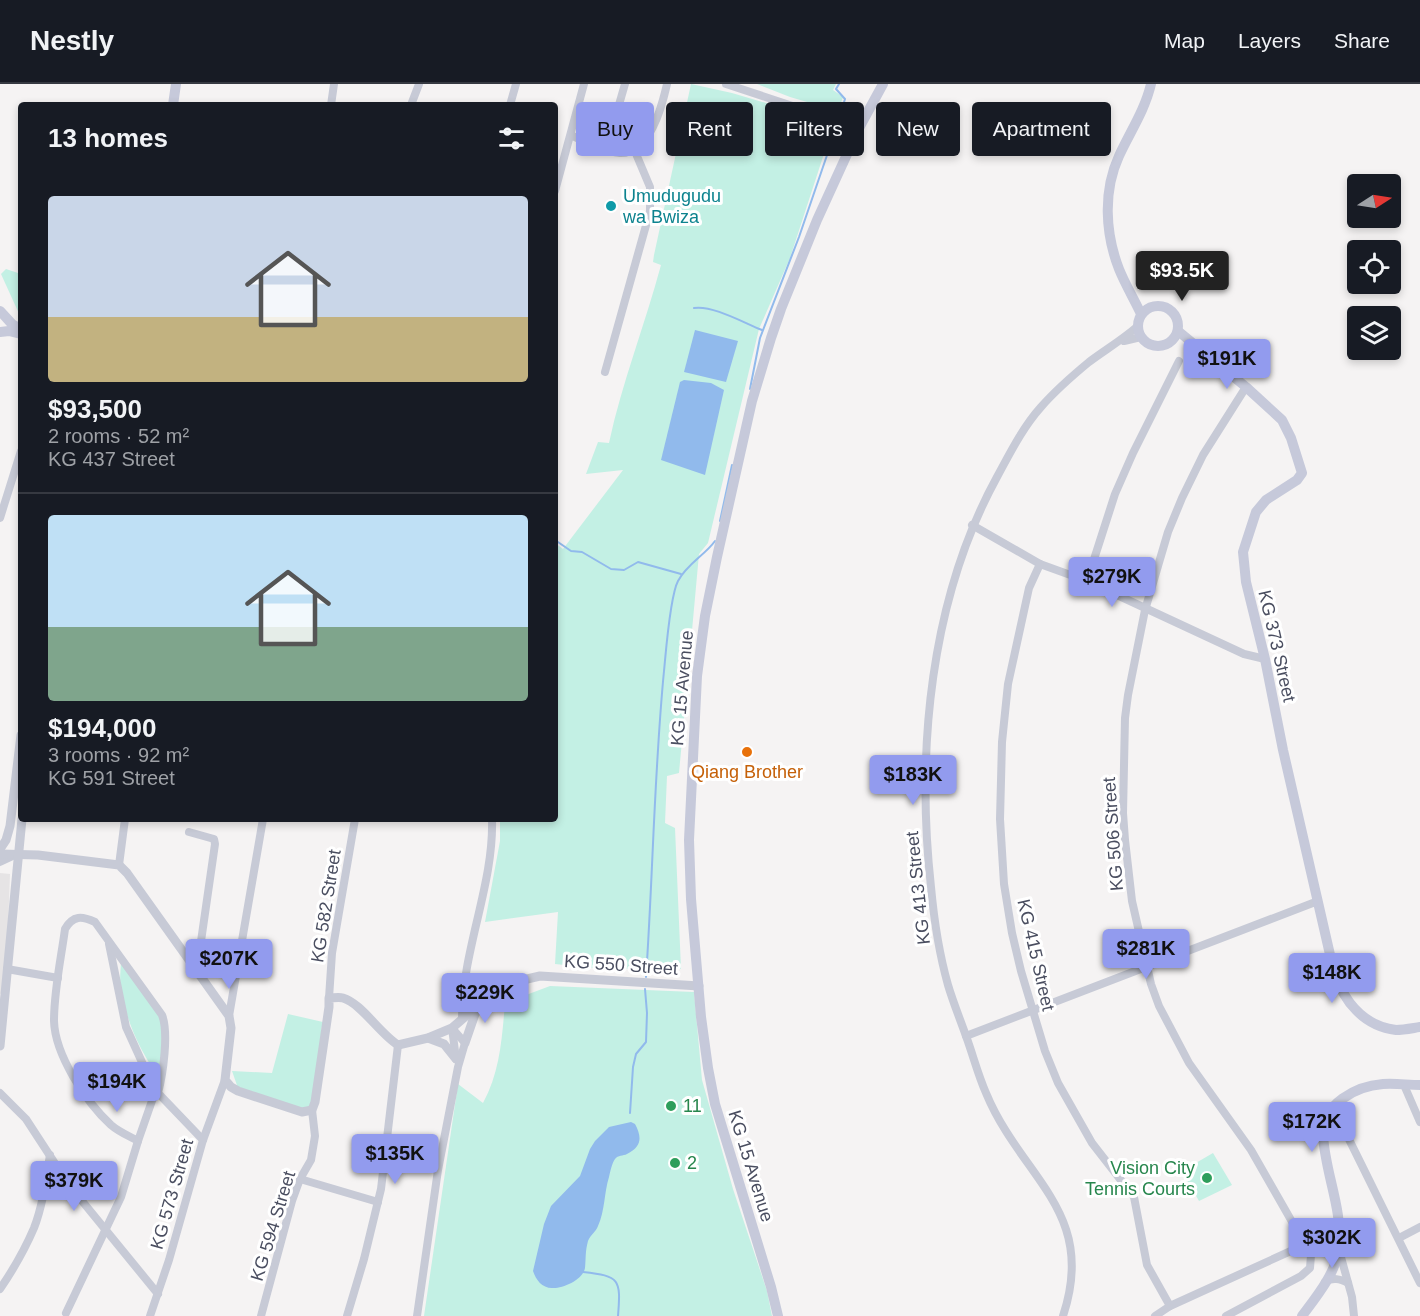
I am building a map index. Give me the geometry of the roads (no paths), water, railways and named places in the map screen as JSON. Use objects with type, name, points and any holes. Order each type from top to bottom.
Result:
[{"type":"main road","points":[[173,102],[176,84]]},
{"type":"main road","name":"KG 15 Avenue","points":[[864,119],[883,84]]},
{"type":"main road","points":[[1146,311],[1133,297],[1119,269],[1108,218],[1108,190],[1118,157],[1134,129],[1151,84]]},
{"type":"main road","name":"KG 15 Avenue","points":[[778,1316],[715,1104],[708,1068],[691,899],[689,840],[697,676],[705,616],[752,401],[771,338],[809,239],[846,156]]},
{"type":"main road","points":[[1163,307],[1172,312],[1177,321],[1175,336],[1158,347],[1148,344],[1139,332],[1146,311],[1163,307]]},
{"type":"main road","points":[[0,311],[18,327]]},
{"type":"main road","points":[[0,332],[18,333]]},
{"type":"main road","points":[[1175,336],[1189,341],[1246,387]]},
{"type":"main road","name":"KG 373 Street","points":[[1246,387],[1282,420],[1291,438],[1302,473],[1297,480],[1266,501],[1256,512],[1243,552],[1246,582],[1265,659],[1282,750],[1334,972],[1340,990],[1358,1014],[1380,1025],[1397,1030],[1420,1027]]},
{"type":"main road","points":[[1302,1316],[1332,1271],[1339,1249],[1337,1205],[1323,1135],[1325,1120],[1341,1099],[1361,1089],[1382,1084],[1420,1085]]},
{"type":"street","points":[[331,102],[334,84]]},
{"type":"street","points":[[412,102],[419,84]]},
{"type":"street","points":[[511,102],[516,84]]},
{"type":"street","points":[[558,180],[584,84]]},
{"type":"street","points":[[620,102],[625,84]]},
{"type":"street","points":[[654,123],[662,110],[667,84]]},
{"type":"street","points":[[726,84],[780,102]]},
{"type":"street","points":[[571,135],[576,137]]},
{"type":"street","points":[[605,372],[650,211],[650,187],[637,156]]},
{"type":"street","name":"KG 413 Street","points":[[1063,1316],[1072,1262],[1068,1233],[1057,1206],[1009,1137],[986,1094],[948,984],[935,923],[928,862],[925,751],[930,697],[945,616],[972,525],[1006,459],[1040,408],[1090,361],[1139,332]]},
{"type":"street","points":[[1087,582],[1115,494],[1179,361]]},
{"type":"street","name":"KG 506 Street","points":[[1226,1316],[1301,1276],[1311,1264],[1311,1255],[1251,1150],[1189,1063],[1159,1006],[1146,966],[1132,901],[1123,813],[1124,742],[1128,695],[1145,610],[1168,532],[1203,455],[1246,387]]},
{"type":"street","points":[[0,519],[18,461]]},
{"type":"street","points":[[972,525],[1040,564],[1087,582],[1244,654],[1265,659]]},
{"type":"street","name":"KG 415 Street","points":[[1040,564],[1029,588],[1008,684],[1002,742],[1000,808],[1004,884],[1012,933],[1045,1051],[1073,1111],[1092,1143],[1134,1197],[1147,1265],[1170,1306]]},
{"type":"street","points":[[0,849],[6,840],[10,826],[18,760]]},
{"type":"street","points":[[118,865],[125,822]]},
{"type":"street","points":[[262,822],[229,1016],[231,1028],[225,1080],[238,1091],[293,1110],[302,1112],[312,1110],[320,1077],[329,998],[343,998],[351,1002],[398,1045],[386,1154],[378,1202],[347,1316]]},
{"type":"street","name":"KG 582 Street","points":[[329,998],[332,953],[354,822]]},
{"type":"street","points":[[462,1018],[464,978],[490,855],[492,822]]},
{"type":"street","points":[[0,1046],[2,995],[7,969],[22,824]]},
{"type":"street","points":[[10,826],[18,854]]},
{"type":"street","points":[[189,832],[210,836],[214,839],[215,844],[197,969]]},
{"type":"street","points":[[0,854],[38,855],[118,865],[127,873],[229,1016]]},
{"type":"street","points":[[0,862],[18,854]]},
{"type":"street","points":[[966,1036],[1318,901]]},
{"type":"street","points":[[66,1313],[121,1197],[138,1141],[154,1095],[157,1093],[163,1069],[165,1023],[142,986],[95,922],[84,917],[75,918],[69,921],[65,929],[58,978],[54,1024],[61,1051],[94,1107],[111,1125],[138,1141]]},
{"type":"street","points":[[109,943],[126,1027],[157,1093],[203,1140]]},
{"type":"street","points":[[7,969],[58,978]]},
{"type":"street","name":"KG 550 Street","points":[[398,1045],[428,1038],[452,1028],[486,997],[514,982],[540,976],[699,987]]},
{"type":"street","points":[[417,1316],[438,1170],[457,1063],[475,1014],[486,997]]},
{"type":"street","points":[[452,1028],[465,1043]]},
{"type":"street","points":[[452,1028],[457,1063]]},
{"type":"street","points":[[428,1038],[444,1044],[457,1063]]},
{"type":"street","name":"KG 573 Street","points":[[150,1316],[203,1140],[225,1080]]},
{"type":"street","points":[[1404,1085],[1420,1122]]},
{"type":"street","points":[[0,1093],[17,1109],[69,1185],[158,1294]]},
{"type":"street","points":[[1333,1107],[1420,1283]]},
{"type":"street","name":"KG 594 Street","points":[[261,1316],[300,1179],[311,1160],[315,1136],[312,1110]]},
{"type":"street","points":[[0,1289],[13,1270],[34,1227],[50,1155]]},
{"type":"street","points":[[300,1179],[378,1202]]},
{"type":"street","points":[[1399,1238],[1420,1227]]},
{"type":"street","points":[[1155,1316],[1170,1306],[1304,1245]]},
{"type":"street","points":[[1339,1249],[1354,1316]]},
{"type":"street","points":[[1325,1282],[1335,1279],[1348,1283]]},
{"type":"water","points":[[695,330],[738,341],[726,382],[684,372]]},
{"type":"water","points":[[684,380],[711,383],[724,390],[705,475],[661,460],[680,382]]},
{"type":"water","points":[[631,1122],[635,1124],[640,1137],[638,1145],[632,1151],[615,1159],[613,1163],[600,1220],[588,1241],[583,1272],[576,1280],[566,1285],[556,1288],[545,1287],[533,1271],[544,1224],[551,1206],[580,1176],[595,1141],[609,1127]]},
{"type":"waterway","points":[[839,84],[836,89],[845,99],[844,102]]},
{"type":"waterway","points":[[750,389],[760,338],[799,237],[827,156]]},
{"type":"waterway","points":[[694,308],[710,309],[762,330]]},
{"type":"waterway","points":[[720,521],[732,465]]},
{"type":"waterway","points":[[646,977],[658,748],[671,611],[678,581],[715,541]]},
{"type":"waterway","points":[[558,542],[571,551],[582,552],[611,569],[624,570],[638,562],[681,574]]},
{"type":"waterway","points":[[630,1113],[633,1067],[636,1054],[646,1042],[645,989]]},
{"type":"waterway","points":[[583,1272],[604,1275],[616,1282],[619,1294],[618,1316]]},
{"type":"place","name":"Umudugudu wa Bwiza","points":[[611,206]]},
{"type":"place","name":"Qiang Brother","points":[[747,752]]},
{"type":"place","name":"11","points":[[671,1106]]},
{"type":"place","name":"2","points":[[675,1163]]},
{"type":"place","name":"Vision City Tennis Courts","points":[[1207,1178]]}]
